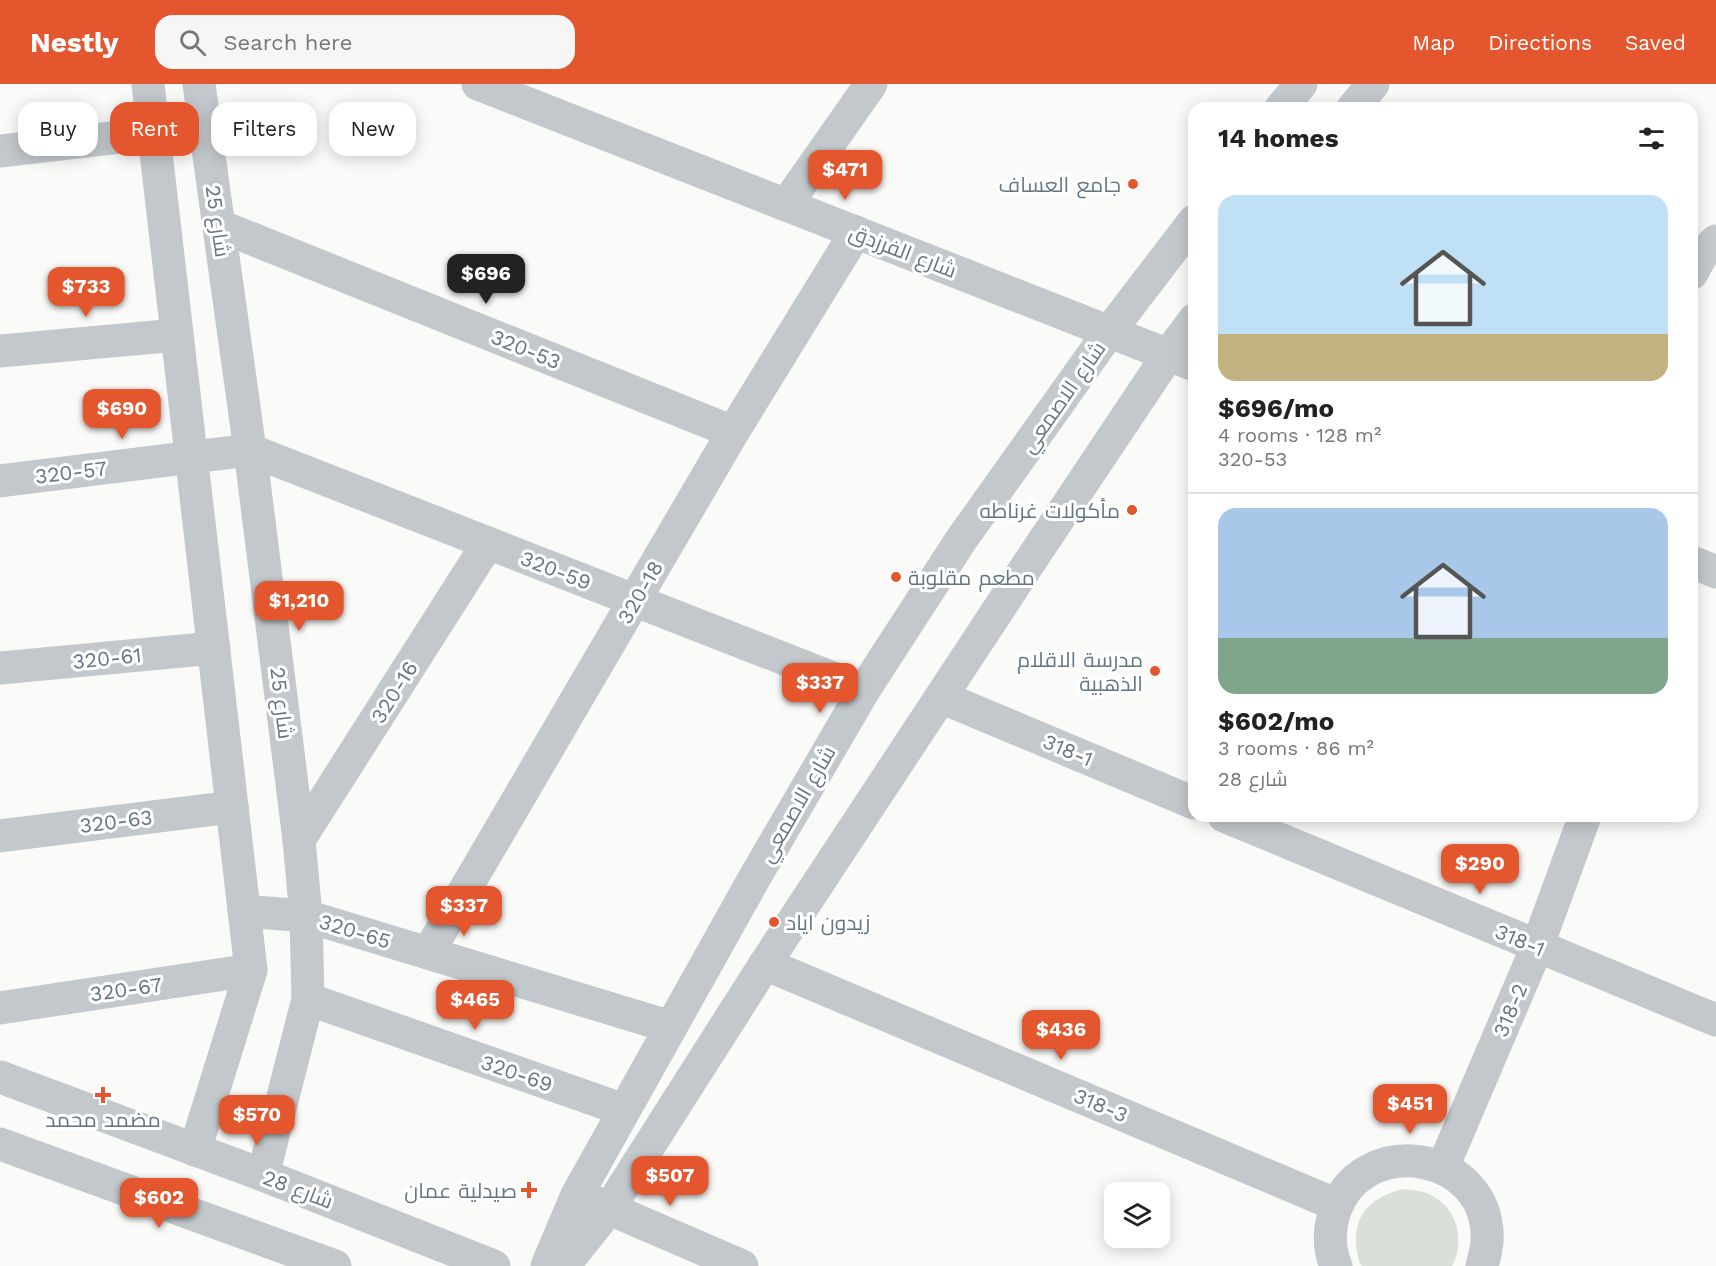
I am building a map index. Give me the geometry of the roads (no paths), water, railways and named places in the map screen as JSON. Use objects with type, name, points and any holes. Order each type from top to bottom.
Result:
[{"type":"street","points":[[148,84],[150,102]]},
{"type":"street","name":"شارع 25","points":[[199,84],[249,450],[299,840],[306,916],[308,999],[263,1175]]},
{"type":"street","name":"شارع الفرزدق","points":[[478,84],[1181,360]]},
{"type":"street","points":[[786,205],[871,84]]},
{"type":"street","points":[[1286,102],[1301,84]]},
{"type":"street","points":[[1358,102],[1373,84]]},
{"type":"street","points":[[0,151],[110,138]]},
{"type":"street","points":[[157,156],[251,970],[195,1150]]},
{"type":"street","name":"320-53","points":[[219,226],[733,432]]},
{"type":"street","name":"شارع الاصمعي","points":[[547,1266],[577,1195],[755,877],[864,690],[961,540],[1109,332],[1188,229]]},
{"type":"street","name":"320-18","points":[[428,953],[733,432],[856,232]]},
{"type":"street","points":[[1698,262],[1716,241]]},
{"type":"street","points":[[0,351],[177,335]]},
{"type":"street","points":[[560,1266],[609,1209],[765,964],[941,697],[1181,360],[1188,338]]},
{"type":"street","name":"320-57","points":[[0,481],[249,450]]},
{"type":"street","name":"320-59","points":[[249,450],[864,690]]},
{"type":"street","name":"320-16","points":[[299,840],[488,543]]},
{"type":"street","points":[[1698,564],[1716,572]]},
{"type":"street","name":"320-61","points":[[0,668],[214,648]]},
{"type":"street","name":"318-1","points":[[941,697],[1188,800]]},
{"type":"street","name":"320-63","points":[[0,836],[232,807]]},
{"type":"street","name":"318-1","points":[[1238,822],[1716,1020]]},
{"type":"street","name":"318-2","points":[[1443,1167],[1537,947],[1583,822]]},
{"type":"street","name":"320-65","points":[[244,911],[306,916],[671,1027]]},
{"type":"street","name":"318-3","points":[[765,964],[1337,1205]]},
{"type":"street","name":"320-67","points":[[0,1008],[251,970]]},
{"type":"street","name":"320-69","points":[[308,999],[624,1110]]},
{"type":"street","name":"شارع 28","points":[[0,1077],[263,1175],[494,1266]]},
{"type":"street","points":[[0,1144],[335,1266]]},
{"type":"street","points":[[1336,1266],[1332,1256],[1330,1230],[1337,1205],[1350,1184],[1370,1169],[1394,1161],[1419,1160],[1443,1167],[1462,1180],[1477,1198],[1485,1220],[1487,1243],[1482,1266]]},
{"type":"street","points":[[577,1195],[742,1266]]},
{"type":"place","name":"جامع العساف","points":[[1133,184]]},
{"type":"place","name":"مأكولات غرناطه","points":[[1132,510]]},
{"type":"place","name":"مطعم مقلوبة","points":[[896,577]]},
{"type":"place","name":"مدرسة الاقلام الذهبية","points":[[1155,671]]},
{"type":"place","name":"زيدون اياد","points":[[774,922]]},
{"type":"place","name":"مضمد محمد","points":[[103,1095]]},
{"type":"place","name":"صيدلية عمان","points":[[529,1190]]}]
